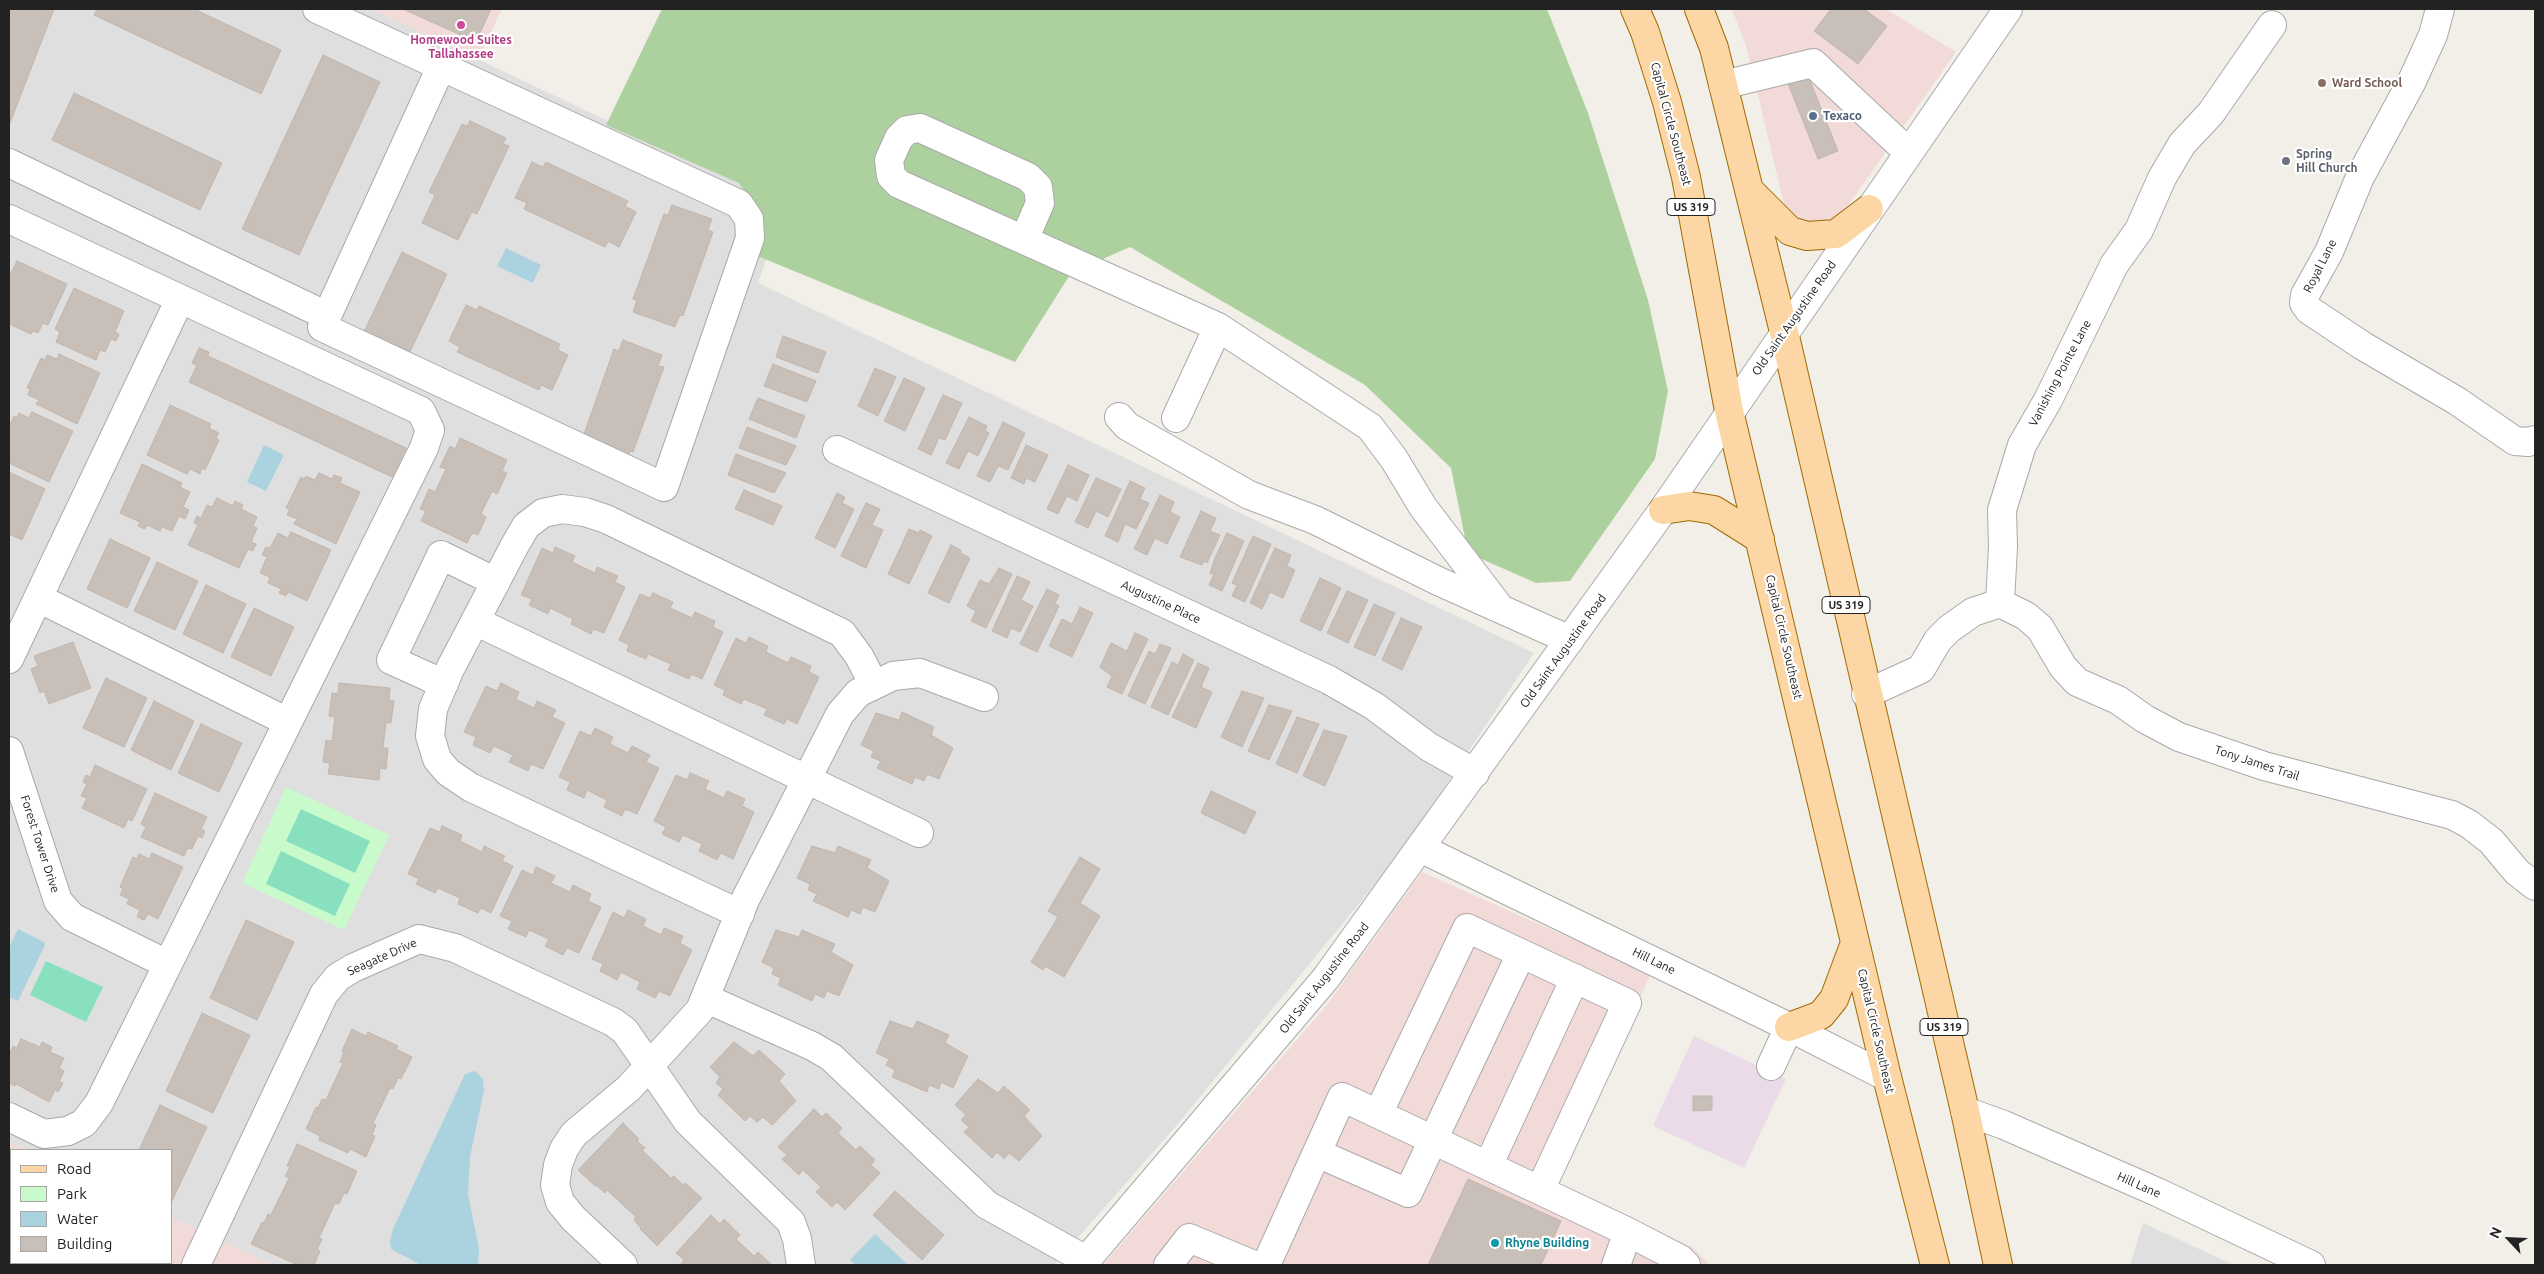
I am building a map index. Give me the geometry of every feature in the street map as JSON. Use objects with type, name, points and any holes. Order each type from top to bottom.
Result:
[{"type":"main road","name":"Capital Circle Southeast","points":[[1636,9],[1668,102],[1686,177],[1730,410],[1855,944],[1935,1265]]},
{"type":"main road","name":"US 319","points":[[1699,9],[1714,48],[1784,332],[1998,1265]]},
{"type":"main road","points":[[1749,190],[1790,231],[1807,236],[1836,234],[1869,209]]},
{"type":"main road","points":[[1663,510],[1689,506],[1714,510],[1760,539]]},
{"type":"main road","points":[[1789,1026],[1821,1015],[1834,999],[1855,944]]},
{"type":"street","points":[[317,9],[442,66],[738,204],[749,219],[750,238],[744,262],[664,487],[322,327],[442,66]]},
{"type":"street","name":"Old Saint Augustine Road","points":[[1084,1263],[1326,978],[1663,510],[1730,410],[2008,9]]},
{"type":"street","name":"Royal Lane","points":[[2440,9],[2433,35],[2419,66],[2360,177],[2329,252],[2305,295],[2304,303],[2309,310],[2362,346],[2457,401],[2515,441],[2528,442],[2535,440]]},
{"type":"street","name":"Vanishing Pointe Lane","points":[[2000,603],[2003,546],[2002,510],[2022,445],[2048,400],[2114,265],[2139,230],[2162,178],[2182,144],[2211,113],[2272,25]]},
{"type":"street","points":[[1723,85],[1813,63],[1908,152]]},
{"type":"street","points":[[1024,240],[1040,203],[1038,187],[1028,177],[920,128],[906,130],[899,138],[889,160],[891,176],[899,184],[1218,327],[1370,427],[1394,459],[1423,507],[1500,608]]},
{"type":"street","points":[[9,163],[327,316]]},
{"type":"street","points":[[9,220],[421,411],[430,430],[424,448],[99,1103],[84,1123],[68,1131],[44,1134],[9,1117]]},
{"type":"street","points":[[9,659],[180,299]]},
{"type":"street","points":[[1176,418],[1218,327]]},
{"type":"street","points":[[1119,416],[1127,426],[1249,495],[1315,520],[1438,581],[1570,640]]},
{"type":"street","name":"Augustine Place","points":[[837,450],[1329,680],[1374,706],[1429,747],[1475,773]]},
{"type":"street","points":[[740,914],[470,787],[448,772],[437,759],[430,736],[434,709],[475,621],[526,526],[542,513],[562,509],[585,512],[606,519],[842,633],[859,656],[874,685]]},
{"type":"street","points":[[444,684],[391,660],[441,554],[496,582]]},
{"type":"street","points":[[38,598],[288,722]]},
{"type":"street","points":[[1866,694],[1921,670],[1938,640],[1949,629],[1973,612],[2000,603]]},
{"type":"street","name":"Tony James Trail","points":[[2000,603],[2026,616],[2040,628],[2063,667],[2077,682],[2118,700],[2145,719],[2170,733],[2238,758],[2295,776],[2452,816],[2469,824],[2491,842],[2517,872],[2535,886]]},
{"type":"street","points":[[475,621],[919,833]]},
{"type":"street","points":[[623,1265],[573,1218],[560,1202],[556,1185],[558,1165],[564,1149],[574,1134],[629,1088],[700,1010],[740,914],[840,714],[858,693],[892,676],[920,674],[984,697]]},
{"type":"street","name":"Forest Tower Drive","points":[[9,751],[58,901],[72,917],[167,964]]},
{"type":"street","name":"Hill Lane","points":[[1420,848],[1789,1026],[1887,1077]]},
{"type":"street","points":[[1378,1114],[1466,928],[1575,978],[1627,1003],[1540,1190]]},
{"type":"street","name":"Seagate Drive","points":[[196,1265],[324,994],[338,977],[353,968],[419,939],[455,948],[613,1022],[625,1031],[688,1122],[791,1222],[797,1239],[801,1265]]},
{"type":"street","points":[[1317,1153],[1408,1194],[1522,954]]},
{"type":"street","points":[[1488,1166],[1575,978]]},
{"type":"street","points":[[705,998],[812,1046],[831,1057],[987,1205],[1084,1263]]},
{"type":"street","points":[[1771,1066],[1789,1026]]},
{"type":"street","points":[[1266,1265],[1342,1097],[1628,1232],[1680,1259],[1686,1265]]},
{"type":"street","name":"Hill Lane","points":[[1964,1111],[2004,1125],[2157,1192],[2311,1265]]},
{"type":"street","points":[[1616,1265],[1628,1232]]},
{"type":"street","points":[[1168,1265],[1189,1238],[1254,1265]]},
{"type":"shaded area","points":[[9,9],[372,9],[785,205],[758,283],[1534,653],[1399,855],[1176,1126],[1054,1265],[273,1265],[172,1217],[172,1149],[27,1149],[9,1141]]},
{"type":"shaded area","points":[[372,9],[502,9],[478,59]]},
{"type":"shaded area","points":[[1732,9],[1886,9],[1956,52],[1847,207],[1825,228],[1796,221],[1784,204],[1747,49]]},
{"type":"shaded area","points":[[1422,872],[1651,974],[1553,1183],[1692,1247],[1710,1265],[1103,1265],[1326,1006]]},
{"type":"shaded area","points":[[1694,1036],[1786,1079],[1744,1168],[1653,1126]]},
{"type":"shaded area","points":[[9,1141],[27,1149],[10,1149],[10,1264],[172,1264],[172,1217],[273,1265],[9,1265]]},
{"type":"shaded area","points":[[2143,1223],[2234,1265],[2130,1265]]},
{"type":"green space","points":[[662,9],[1547,9],[1588,113],[1648,300],[1668,391],[1655,459],[1570,581],[1536,583],[1468,553],[1451,468],[1365,385],[1130,247],[1071,273],[1015,362],[755,255],[758,210],[739,183],[606,125]]},
{"type":"green space","points":[[286,787],[389,835],[344,930],[242,883]]},
{"type":"green space","points":[[301,809],[370,841],[355,873],[286,841]]},
{"type":"green space","points":[[281,851],[350,884],[335,916],[266,884]]},
{"type":"green space","points":[[46,961],[103,987],[86,1022],[30,995]]},
{"type":"water","points":[[506,248],[541,265],[533,283],[497,266]]},
{"type":"water","points":[[264,445],[284,455],[266,491],[247,482]]},
{"type":"water","points":[[18,929],[44,942],[45,945],[18,1001],[9,997],[9,948]]},
{"type":"water","points":[[475,1071],[483,1079],[484,1090],[470,1157],[468,1194],[479,1249],[478,1265],[421,1265],[391,1249],[390,1241],[393,1229],[465,1074]]},
{"type":"water","points":[[875,1234],[908,1265],[856,1265],[850,1260]]},
{"type":"building","points":[[9,9],[54,9],[10,123],[9,122]]},
{"type":"building","points":[[97,9],[194,9],[281,50],[261,94],[94,15]]},
{"type":"building","name":"Homewood Suites Tallahassee","points":[[403,9],[491,9],[476,42]]},
{"type":"building","points":[[1831,9],[1864,9],[1887,26],[1858,64],[1814,31]]},
{"type":"building","points":[[323,55],[380,82],[299,255],[242,229]]},
{"type":"building","name":"Texaco","points":[[1807,73],[1838,151],[1818,159],[1787,81]]},
{"type":"building","points":[[74,93],[222,163],[200,210],[52,140]]},
{"type":"building","points":[[470,121],[506,138],[503,144],[509,146],[477,214],[472,212],[458,240],[422,223],[435,195],[429,192],[462,124],[467,126]]},
{"type":"building","points":[[532,162],[543,167],[546,162],[628,201],[625,206],[636,212],[619,247],[608,241],[605,247],[524,209],[527,203],[515,198]]},
{"type":"building","points":[[672,205],[712,219],[708,230],[713,232],[683,316],[680,315],[675,327],[633,312],[637,300],[633,299],[664,214],[668,215]]},
{"type":"building","points":[[402,252],[447,274],[409,354],[364,332]]},
{"type":"building","points":[[17,261],[67,284],[48,325],[43,323],[38,333],[33,331],[31,334],[9,324],[9,277]]},
{"type":"building","points":[[74,288],[124,311],[115,332],[119,334],[116,341],[111,339],[105,352],[100,350],[96,360],[56,342],[60,332],[55,329]]},
{"type":"building","points":[[466,305],[477,310],[479,306],[560,344],[558,350],[568,355],[552,390],[541,385],[539,390],[457,352],[460,347],[449,341]]},
{"type":"building","points":[[783,336],[826,352],[818,373],[776,357]]},
{"type":"building","points":[[623,340],[662,355],[658,366],[664,367],[633,452],[630,451],[626,463],[584,447],[588,435],[584,434],[614,349],[619,351]]},
{"type":"building","points":[[199,348],[209,352],[208,356],[406,448],[392,477],[189,382],[197,365],[192,363]]},
{"type":"building","points":[[59,354],[100,373],[77,424],[36,404],[39,400],[28,395],[30,389],[27,388],[41,358],[45,360],[47,355],[57,359]]},
{"type":"building","points":[[773,364],[816,381],[807,402],[764,386]]},
{"type":"building","points":[[875,368],[896,377],[878,416],[858,406]]},
{"type":"building","points":[[904,378],[925,388],[905,431],[884,421]]},
{"type":"building","points":[[943,395],[962,403],[945,440],[939,438],[931,455],[918,449]]},
{"type":"building","points":[[758,398],[805,416],[796,438],[749,419]]},
{"type":"building","points":[[170,405],[211,424],[209,428],[219,433],[216,438],[219,440],[205,470],[202,468],[200,474],[190,469],[187,474],[147,455]]},
{"type":"building","points":[[32,412],[73,431],[49,482],[9,463],[11,458],[9,457],[9,426],[14,416],[17,418],[19,413],[29,418]]},
{"type":"building","points":[[969,417],[987,426],[985,431],[989,433],[978,456],[968,451],[959,469],[946,463]]},
{"type":"building","points":[[1003,422],[1025,433],[1008,470],[998,466],[990,482],[977,476]]},
{"type":"building","points":[[747,427],[796,446],[786,465],[739,448]]},
{"type":"building","points":[[460,438],[507,460],[502,471],[507,473],[497,494],[492,491],[481,514],[486,517],[478,535],[472,533],[467,543],[421,521],[426,511],[420,509],[429,489],[435,492],[446,469],[440,467],[450,446],[455,449]]},
{"type":"building","points":[[1026,445],[1048,455],[1035,482],[1026,478],[1024,484],[1011,478]]},
{"type":"building","points":[[736,454],[786,473],[774,493],[728,475]]},
{"type":"building","points":[[142,464],[182,483],[180,487],[190,492],[183,507],[189,510],[185,519],[179,516],[172,531],[162,527],[160,531],[147,525],[145,529],[138,526],[140,522],[120,513]]},
{"type":"building","points":[[1068,465],[1089,475],[1077,501],[1067,496],[1058,514],[1047,509]]},
{"type":"building","points":[[9,472],[45,489],[22,540],[9,534]]},
{"type":"building","points":[[319,473],[332,479],[334,475],[342,478],[340,483],[360,492],[336,544],[294,524],[297,519],[287,515],[290,509],[286,508],[301,477],[304,479],[306,476],[315,480]]},
{"type":"building","points":[[1096,478],[1121,489],[1108,517],[1096,511],[1088,528],[1075,522]]},
{"type":"building","points":[[1130,481],[1145,488],[1140,499],[1149,503],[1136,529],[1125,524],[1118,542],[1105,536]]},
{"type":"building","points":[[744,490],[782,506],[773,525],[735,509]]},
{"type":"building","points":[[837,493],[845,497],[842,503],[854,509],[835,548],[815,538]]},
{"type":"building","points":[[1160,495],[1174,502],[1170,512],[1180,517],[1167,544],[1155,538],[1147,555],[1134,549]]},
{"type":"building","points":[[217,498],[233,506],[235,501],[243,505],[241,509],[257,517],[253,526],[257,528],[251,542],[256,544],[253,551],[248,549],[239,568],[188,545],[198,525],[194,523],[197,516],[201,518],[207,505],[212,507]]},
{"type":"building","points":[[866,503],[880,509],[872,525],[883,530],[866,568],[841,556]]},
{"type":"building","points":[[1201,511],[1216,518],[1210,531],[1220,535],[1207,563],[1204,561],[1202,565],[1180,557]]},
{"type":"building","points":[[909,529],[919,533],[920,530],[932,536],[909,584],[888,574]]},
{"type":"building","points":[[291,532],[331,550],[307,601],[288,592],[286,596],[279,593],[281,589],[268,583],[270,577],[260,573],[267,557],[262,555],[266,547],[270,548],[278,533],[288,538]]},
{"type":"building","points":[[1227,533],[1244,541],[1222,591],[1209,585],[1214,574],[1210,573]]},
{"type":"building","points":[[1253,536],[1271,544],[1245,602],[1232,596],[1237,585],[1232,583]]},
{"type":"building","points":[[110,539],[150,558],[127,608],[87,589]]},
{"type":"building","points":[[951,545],[961,550],[960,553],[970,558],[949,603],[928,593]]},
{"type":"building","points":[[555,547],[575,556],[572,562],[595,573],[597,567],[618,576],[615,582],[625,587],[604,633],[593,629],[591,634],[571,624],[573,619],[550,608],[548,614],[529,605],[532,599],[521,595],[542,548],[553,553]]},
{"type":"building","points":[[1275,548],[1291,555],[1287,566],[1295,570],[1283,598],[1270,592],[1262,609],[1250,603]]},
{"type":"building","points":[[157,562],[198,581],[175,630],[134,611]]},
{"type":"building","points":[[999,568],[1012,574],[986,628],[971,621],[976,611],[967,606],[980,580],[989,584]]},
{"type":"building","points":[[1017,576],[1030,582],[1021,600],[1033,606],[1020,632],[1011,628],[1007,638],[992,631]]},
{"type":"building","points":[[1320,578],[1341,588],[1321,631],[1300,621]]},
{"type":"building","points":[[206,585],[246,604],[223,653],[183,634]]},
{"type":"building","points":[[1047,589],[1059,595],[1055,604],[1059,606],[1037,652],[1020,644]]},
{"type":"building","points":[[1347,591],[1368,600],[1348,643],[1327,633]]},
{"type":"building","points":[[653,593],[673,602],[670,608],[692,618],[695,612],[715,621],[713,627],[723,632],[702,679],[691,674],[689,679],[668,670],[671,664],[648,654],[646,659],[627,651],[629,645],[619,640],[640,594],[650,598]]},
{"type":"building","points":[[1374,604],[1395,613],[1375,656],[1354,647]]},
{"type":"building","points":[[1080,607],[1093,613],[1072,657],[1049,646],[1062,619],[1072,624]]},
{"type":"building","points":[[254,608],[294,627],[271,676],[231,657]]},
{"type":"building","points":[[1401,618],[1422,627],[1402,670],[1382,660]]},
{"type":"building","points":[[1135,633],[1148,639],[1122,694],[1107,687],[1112,676],[1100,667],[1111,643],[1127,651]]},
{"type":"building","points":[[749,637],[768,646],[766,652],[788,663],[791,657],[811,666],[809,672],[819,677],[797,724],[787,719],[784,724],[764,715],[767,709],[744,699],[741,704],[723,695],[725,690],[714,685],[736,638],[746,643]]},
{"type":"building","points":[[73,642],[91,688],[49,704],[44,691],[40,693],[31,669],[38,666],[34,656]]},
{"type":"building","points":[[1160,644],[1171,648],[1145,704],[1128,696],[1149,651],[1155,654]]},
{"type":"building","points":[[1183,654],[1194,660],[1168,715],[1151,707],[1172,662],[1178,665]]},
{"type":"building","points":[[1198,663],[1209,668],[1201,687],[1212,692],[1196,728],[1172,717]]},
{"type":"building","points":[[106,678],[147,698],[124,747],[83,728]]},
{"type":"building","points":[[339,683],[390,688],[389,700],[394,701],[391,723],[386,723],[383,748],[388,748],[386,769],[380,768],[379,780],[328,774],[330,763],[323,762],[326,740],[332,741],[335,717],[329,716],[332,693],[338,694]]},
{"type":"building","points":[[501,683],[519,692],[516,699],[534,708],[537,701],[556,710],[552,717],[565,723],[543,769],[531,764],[528,771],[509,762],[513,755],[494,746],[490,753],[473,745],[476,737],[464,732],[486,686],[497,691]]},
{"type":"building","points":[[1242,691],[1264,698],[1242,747],[1221,737]]},
{"type":"building","points":[[154,701],[194,721],[171,770],[131,750]]},
{"type":"building","points":[[1269,705],[1292,711],[1269,760],[1248,751]]},
{"type":"building","points":[[902,712],[934,727],[931,735],[953,748],[939,779],[927,774],[924,781],[915,777],[912,784],[877,768],[881,761],[871,757],[874,751],[861,745],[876,713],[899,720]]},
{"type":"building","points":[[1297,717],[1319,724],[1297,773],[1276,764]]},
{"type":"building","points":[[201,724],[242,743],[219,792],[178,773]]},
{"type":"building","points":[[595,728],[613,737],[610,744],[628,753],[632,746],[650,755],[646,762],[659,768],[637,814],[625,809],[622,816],[604,807],[607,800],[587,790],[584,798],[567,790],[570,782],[559,777],[580,731],[591,736]]},
{"type":"building","points":[[1324,730],[1347,736],[1325,786],[1303,776]]},
{"type":"building","points":[[95,765],[147,789],[132,821],[128,819],[124,828],[82,808],[87,798],[81,796],[87,784],[83,782],[86,775],[90,777]]},
{"type":"building","points":[[690,773],[709,781],[705,789],[724,798],[727,791],[745,799],[742,806],[754,812],[733,859],[721,853],[717,860],[699,851],[702,844],[683,835],[679,842],[662,834],[666,827],[654,821],[676,775],[687,780]]},
{"type":"building","points":[[1211,791],[1256,812],[1245,834],[1201,813]]},
{"type":"building","points":[[155,793],[207,817],[201,829],[205,831],[202,838],[198,836],[192,849],[188,848],[184,856],[141,837],[146,827],[141,824]]},
{"type":"building","points":[[442,826],[462,835],[460,841],[482,852],[484,846],[505,856],[502,861],[513,866],[491,913],[481,908],[478,913],[458,904],[460,898],[438,888],[435,893],[416,884],[419,879],[408,874],[430,828],[440,832]]},
{"type":"building","points":[[812,846],[835,853],[838,846],[871,860],[867,868],[889,881],[875,912],[863,907],[860,914],[851,910],[848,917],[813,901],[817,894],[808,890],[810,884],[797,878]]},
{"type":"building","points":[[152,853],[183,867],[158,919],[148,914],[144,920],[137,917],[140,910],[127,904],[129,899],[120,895],[123,889],[120,887],[133,857],[137,859],[139,854],[149,859]]},
{"type":"building","points":[[1080,857],[1100,869],[1080,903],[1100,916],[1064,977],[1045,966],[1043,970],[1031,962],[1058,917],[1048,911]]},
{"type":"building","points":[[536,867],[555,876],[551,883],[570,892],[573,885],[591,894],[588,901],[601,907],[579,953],[567,948],[563,955],[545,946],[549,939],[529,930],[526,937],[508,929],[512,921],[500,916],[522,870],[533,875]]},
{"type":"building","points":[[628,910],[646,919],[643,926],[661,935],[664,928],[683,936],[680,943],[692,950],[670,996],[659,991],[655,998],[637,989],[640,982],[621,972],[617,980],[600,971],[603,964],[592,959],[613,912],[624,918]]},
{"type":"building","points":[[246,920],[294,942],[257,1020],[210,998]]},
{"type":"building","points":[[776,930],[799,937],[802,930],[835,944],[831,952],[853,965],[839,996],[827,991],[824,998],[815,994],[812,1001],[778,985],[781,978],[772,974],[774,968],[762,962]]},
{"type":"building","points":[[202,1013],[250,1035],[213,1113],[166,1091]]},
{"type":"building","points":[[890,1021],[913,1029],[917,1021],[949,1035],[945,1043],[968,1056],[953,1088],[941,1082],[939,1089],[929,1085],[927,1092],[892,1077],[895,1070],[886,1065],[889,1059],[876,1053]]},
{"type":"building","points":[[352,1029],[366,1036],[368,1032],[398,1046],[396,1049],[412,1057],[401,1079],[398,1078],[393,1089],[390,1088],[373,1123],[376,1125],[372,1135],[375,1136],[366,1157],[350,1149],[348,1153],[319,1140],[320,1136],[306,1129],[316,1107],[318,1108],[322,1099],[326,1100],[343,1063],[340,1062],[344,1052],[342,1051]]},
{"type":"building","points":[[21,1039],[40,1047],[42,1042],[52,1047],[50,1052],[64,1058],[59,1068],[64,1071],[59,1082],[63,1083],[58,1092],[55,1090],[49,1102],[16,1084],[15,1086],[9,1083],[9,1055],[13,1046],[17,1048]]},
{"type":"building","points":[[734,1042],[753,1056],[759,1050],[785,1074],[779,1081],[796,1101],[772,1125],[763,1117],[757,1122],[750,1116],[745,1121],[718,1095],[723,1089],[716,1083],[720,1077],[710,1067]]},
{"type":"building","points":[[978,1079],[998,1093],[1004,1086],[1030,1110],[1024,1116],[1042,1136],[1019,1161],[1009,1153],[1004,1159],[997,1152],[992,1158],[964,1132],[969,1127],[961,1120],[966,1115],[955,1105]]},
{"type":"building","points":[[1693,1096],[1712,1096],[1712,1110],[1693,1111]]},
{"type":"building","points":[[160,1105],[207,1127],[172,1201],[172,1149],[139,1149]]},
{"type":"building","points":[[814,1109],[822,1117],[826,1113],[842,1128],[838,1133],[856,1150],[860,1146],[875,1160],[871,1165],[880,1173],[845,1210],[837,1202],[832,1207],[816,1192],[821,1187],[803,1170],[799,1175],[782,1159],[787,1155],[778,1147]]},
{"type":"building","points":[[623,1123],[639,1139],[637,1141],[645,1148],[642,1150],[671,1178],[674,1176],[683,1185],[685,1183],[702,1198],[657,1246],[640,1229],[634,1220],[636,1217],[607,1190],[605,1193],[578,1170]]},
{"type":"building","points":[[297,1144],[357,1171],[347,1194],[344,1193],[339,1204],[335,1203],[319,1238],[322,1239],[317,1250],[320,1251],[314,1265],[298,1265],[251,1244],[262,1222],[264,1223],[268,1214],[271,1215],[289,1178],[285,1176],[290,1167],[287,1166]]},
{"type":"building","name":"Rhyne Building","points":[[1468,1179],[1561,1221],[1541,1265],[1428,1265]]},
{"type":"building","points":[[895,1191],[944,1235],[922,1260],[873,1215]]},
{"type":"building","points":[[711,1215],[720,1224],[724,1219],[740,1235],[736,1239],[754,1256],[758,1252],[772,1265],[680,1265],[684,1260],[676,1253]]},
{"type":"building","points":[[70,1264],[146,1264],[146,1265]]},
{"type":"place","name":"Homewood Suites Tallahassee","points":[[461,25]]},
{"type":"place","name":"Ward School","points":[[2322,83]]},
{"type":"place","name":"Texaco","points":[[1813,116]]},
{"type":"place","name":"Spring Hill Church","points":[[2286,161]]},
{"type":"place","name":"Rhyne Building","points":[[1495,1243]]}]
